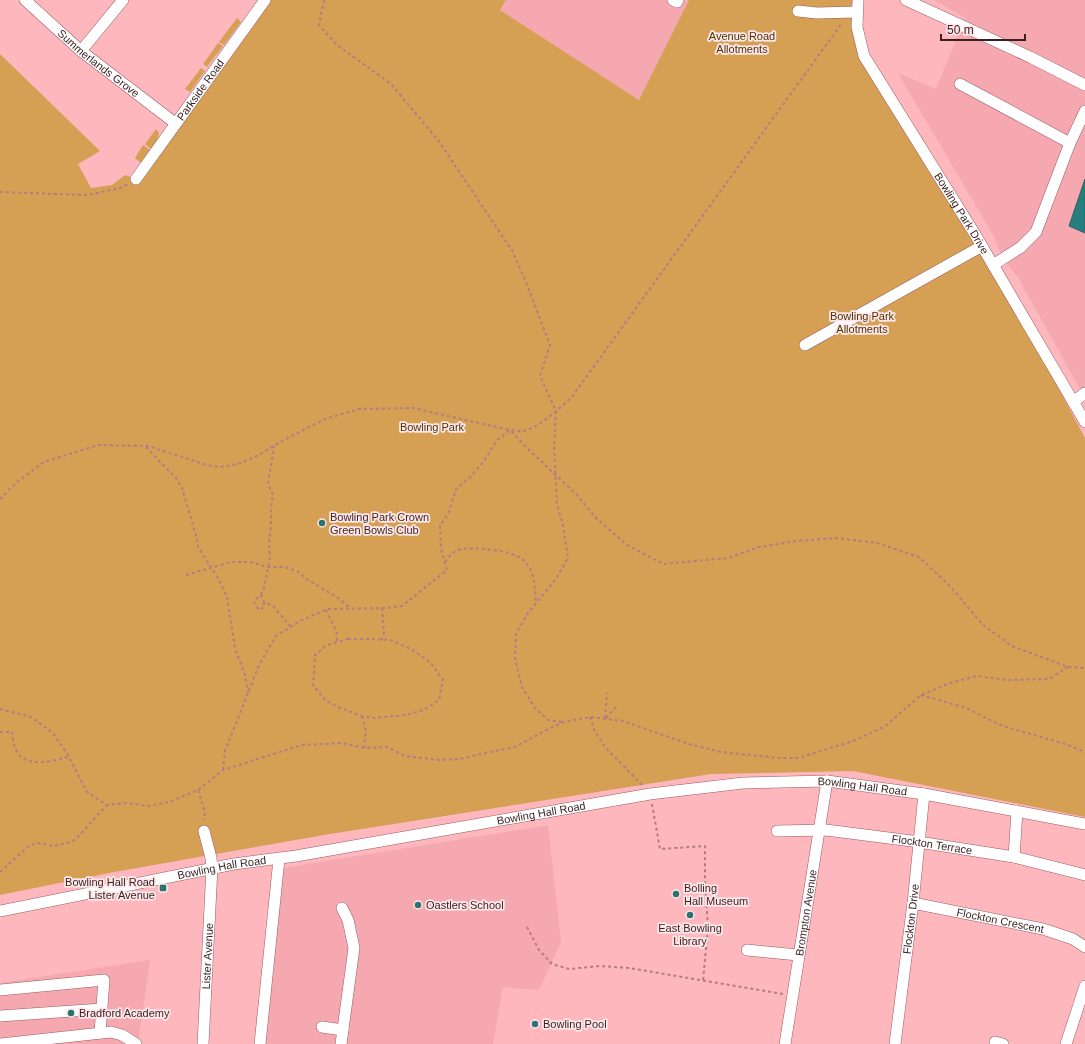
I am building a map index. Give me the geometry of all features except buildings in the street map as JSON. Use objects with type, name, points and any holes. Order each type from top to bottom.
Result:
[{"type":"street","name":"Summerlands Grove","points":[[25,0],[81,51],[175,123]]},
{"type":"street","points":[[81,51],[123,0]]},
{"type":"street","name":"Parkside Road","points":[[136,179],[265,0]]},
{"type":"street","points":[[673,0],[677,2],[678,0]]},
{"type":"street","name":"Bowling Park Drive","points":[[858,0],[852,12],[864,56],[982,246],[1085,422]]},
{"type":"street","points":[[911,1],[1030,57],[1085,85]]},
{"type":"street","points":[[798,11],[817,13],[852,12]]},
{"type":"street","points":[[960,84],[1070,143]]},
{"type":"street","points":[[993,265],[1021,247],[1036,232],[1070,143],[1085,111]]},
{"type":"street","points":[[806,345],[982,246]]},
{"type":"street","points":[[1073,402],[1085,393]]},
{"type":"street","name":"Bowling Hall Road","points":[[0,910],[234,864],[278,859],[650,794],[743,783],[827,781],[924,794],[1085,824]]},
{"type":"street","name":"Brompton Avenue","points":[[785,1044],[827,781]]},
{"type":"street","name":"Flockton Drive","points":[[895,1044],[913,903],[924,794]]},
{"type":"street","points":[[1014,856],[1017,811]]},
{"type":"street","name":"Flockton Terrace","points":[[777,831],[818,830],[920,842],[1014,856],[1085,875]]},
{"type":"street","name":"Lister Avenue","points":[[203,1044],[212,868],[204,831]]},
{"type":"street","points":[[260,1044],[278,859]]},
{"type":"street","name":"Flockton Crescent","points":[[913,903],[1043,929],[1073,939],[1085,946]]},
{"type":"street","points":[[341,1044],[354,948],[348,920],[342,908]]},
{"type":"street","points":[[747,950],[798,955]]},
{"type":"street","points":[[0,990],[104,980],[100,1033]]},
{"type":"street","points":[[1066,1044],[1085,986]]},
{"type":"street","points":[[0,1016],[102,1008]]},
{"type":"street","points":[[322,1027],[343,1030]]},
{"type":"street","points":[[0,1044],[111,1032],[122,1035],[136,1044]]},
{"type":"path","points":[[324,0],[319,25],[337,45],[391,84],[438,140],[513,252],[550,345],[540,376],[556,411],[554,446],[557,504],[563,525],[568,558],[556,579],[528,613],[516,633],[515,659],[522,687],[535,708],[548,720],[564,722]]},
{"type":"path","points":[[0,499],[17,482],[44,462],[98,445],[145,446],[206,465],[220,467],[238,464],[257,456],[325,419],[359,409],[413,408],[510,430],[524,431],[537,425],[571,398],[660,273],[852,12]]},
{"type":"path","points":[[0,192],[88,195],[120,188],[136,179]]},
{"type":"path","points":[[510,430],[555,474],[597,519],[627,545],[663,564],[728,558],[759,547],[797,541],[837,538],[877,544],[919,557],[950,586],[983,625],[1012,646],[1068,667],[1085,668]]},
{"type":"path","points":[[223,770],[225,751],[259,665],[276,636],[290,627],[326,610],[402,606],[447,570],[440,549],[440,526],[449,512],[456,489],[470,477],[484,461],[497,440],[510,430]]},
{"type":"path","points":[[145,446],[176,478],[182,488],[198,547],[218,578],[227,597],[236,648],[245,675],[248,694]]},
{"type":"path","points":[[261,595],[264,602],[264,607],[259,610],[254,604],[264,588],[270,558],[270,508],[273,496],[268,484],[274,446]]},
{"type":"path","points":[[445,562],[450,554],[461,549],[505,551],[523,559],[532,572],[535,586],[536,604]]},
{"type":"path","points":[[186,575],[231,562],[250,562],[268,567],[284,567],[297,571],[308,580],[340,599],[350,608]]},
{"type":"path","points":[[264,602],[273,606],[290,627]]},
{"type":"path","points":[[382,608],[384,633],[382,640]]},
{"type":"path","points":[[326,610],[338,639],[336,643]]},
{"type":"path","points":[[370,638],[390,640],[411,650],[430,662],[443,680],[438,700],[424,710],[406,715],[374,718],[362,716],[338,707],[325,700],[313,685],[315,655],[327,646],[336,643],[348,640],[370,638]]},
{"type":"path","points":[[0,709],[31,717],[53,733],[87,792],[107,805],[127,803],[149,806],[169,802],[198,790],[223,770],[302,745],[341,743],[364,748],[386,747],[406,756],[440,760],[460,759],[515,747],[564,722],[590,717],[623,721],[689,744],[720,752],[779,758],[798,758],[853,741],[884,727],[920,695],[950,683],[977,676],[1007,680],[1050,679],[1068,667]]},
{"type":"path","points":[[606,718],[607,693]]},
{"type":"path","points":[[920,695],[966,708],[1000,725],[1065,744],[1085,752]]},
{"type":"path","points":[[606,718],[616,707]]},
{"type":"path","points":[[362,716],[366,730],[364,748]]},
{"type":"path","points":[[590,717],[595,732],[606,748],[650,794],[660,849],[705,846],[705,881],[708,927],[703,981]]},
{"type":"path","points":[[0,732],[12,732],[16,750],[25,760],[34,762],[49,761],[68,757]]},
{"type":"path","points":[[198,790],[204,812],[204,831]]},
{"type":"path","points":[[0,872],[30,845],[38,843],[52,846],[71,842],[76,839],[107,805]]},
{"type":"path","points":[[527,927],[539,950],[552,964],[569,969],[600,966],[629,968],[792,995]]},
{"type":"shaded area","points":[[506,0],[689,0],[639,100],[500,10]]},
{"type":"shaded area","points":[[934,0],[1085,0],[1085,398],[1019,279],[1003,258],[993,235],[898,73],[936,89],[965,18]]},
{"type":"shaded area","name":"Oastlers School","points":[[548,825],[561,942],[539,990],[503,987],[493,1044],[262,1044],[283,868]]},
{"type":"shaded area","name":"Bradford Academy","points":[[150,960],[138,1044],[0,1044],[0,983]]},
{"type":"green space","name":"Bowling Park","points":[[265,0],[506,0],[500,10],[639,100],[689,0],[858,0],[864,56],[993,265],[1085,438],[1085,817],[853,771],[711,774],[330,834],[114,872],[0,895],[0,54],[100,151],[78,164],[91,188],[112,185],[125,175],[136,179]]},
{"type":"green space","points":[[237,18],[241,22],[224,45],[219,42]]},
{"type":"green space","points":[[218,43],[223,46],[207,67],[203,64]]},
{"type":"green space","points":[[201,68],[205,71],[190,92],[185,89]]},
{"type":"green space","points":[[156,129],[159,133],[157,141],[151,149],[145,144]]},
{"type":"green space","points":[[143,145],[150,150],[141,163],[135,158]]},
{"type":"water","points":[[1085,179],[1085,233],[1069,226]]},
{"type":"place","name":"Bowling Park Crown Green Bowls Club","points":[[322,523]]},
{"type":"place","name":"Bowling Hall Road Lister Avenue","points":[[163,888]]},
{"type":"place","name":"Bolling Hall Museum","points":[[676,894]]},
{"type":"place","name":"Oastlers School","points":[[418,905]]},
{"type":"place","name":"East Bowling Library","points":[[690,915]]},
{"type":"place","name":"Bradford Academy","points":[[71,1013]]},
{"type":"place","name":"Bowling Pool","points":[[535,1024]]},
{"type":"park label","name":"Avenue Road Allotments","points":[[742,42]]},
{"type":"park label","name":"Bowling Park Allotments","points":[[862,322]]}]
